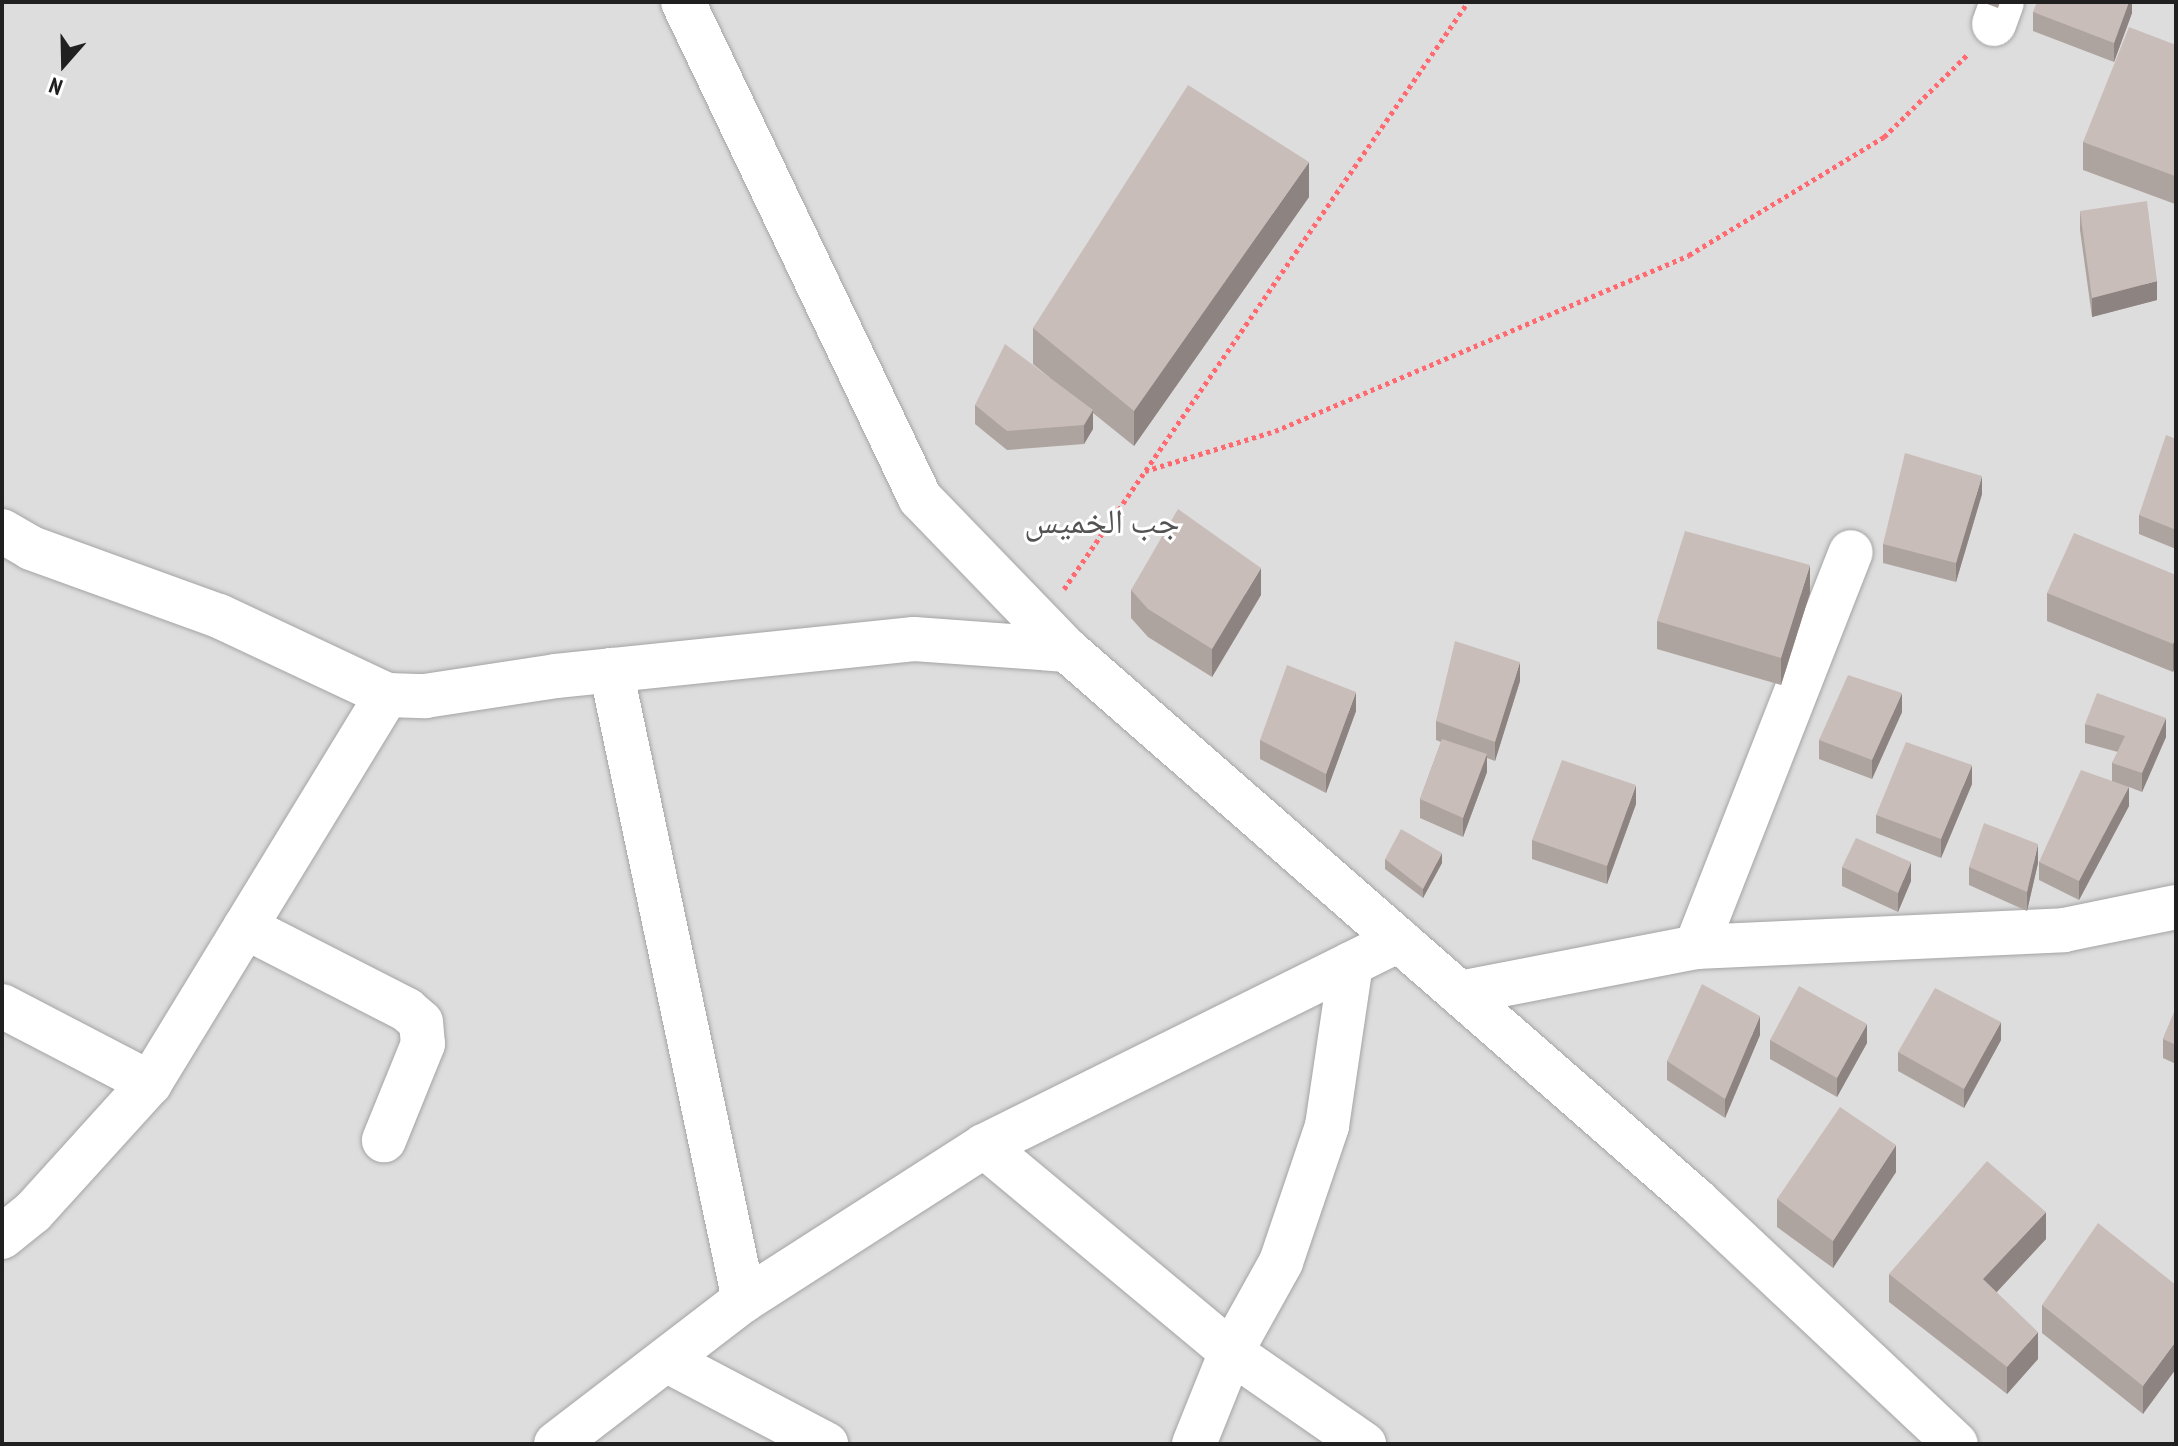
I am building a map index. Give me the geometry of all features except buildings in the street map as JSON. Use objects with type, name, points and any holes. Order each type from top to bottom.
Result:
[{"type":"street","points":[[683,2],[920,498],[1054,636],[1697,1201],[1956,1444]]},
{"type":"street","points":[[2,531],[31,548],[219,616],[387,695],[425,696],[611,670],[914,639],[1054,636]]},
{"type":"street","points":[[1696,947],[1851,552]]},
{"type":"street","points":[[611,670],[744,1300]]},
{"type":"street","points":[[2,1237],[33,1212],[150,1083],[387,695]]},
{"type":"street","points":[[1460,993],[1696,947],[2064,930],[2176,907]]},
{"type":"street","points":[[245,927],[407,1010],[421,1022],[423,1044],[384,1140]]},
{"type":"street","points":[[556,1444],[744,1300],[984,1146],[1399,940]]},
{"type":"street","points":[[1194,1444],[1231,1352],[1281,1262],[1327,1126],[1351,964]]},
{"type":"street","points":[[2,1006],[150,1083]]},
{"type":"street","points":[[984,1146],[1231,1352],[1364,1444]]},
{"type":"street","points":[[666,1360],[826,1444]]},
{"type":"path","points":[[1054,636],[1145,471],[1468,2]]},
{"type":"path","points":[[1145,471],[1275,431],[1689,255],[1884,137],[1998,13]]},
{"type":"shaded area","points":[[2,2],[2176,2],[2176,1444],[2,1444]]},
{"type":"district","name":"جب الخميس","points":[[1102,521]]}]
